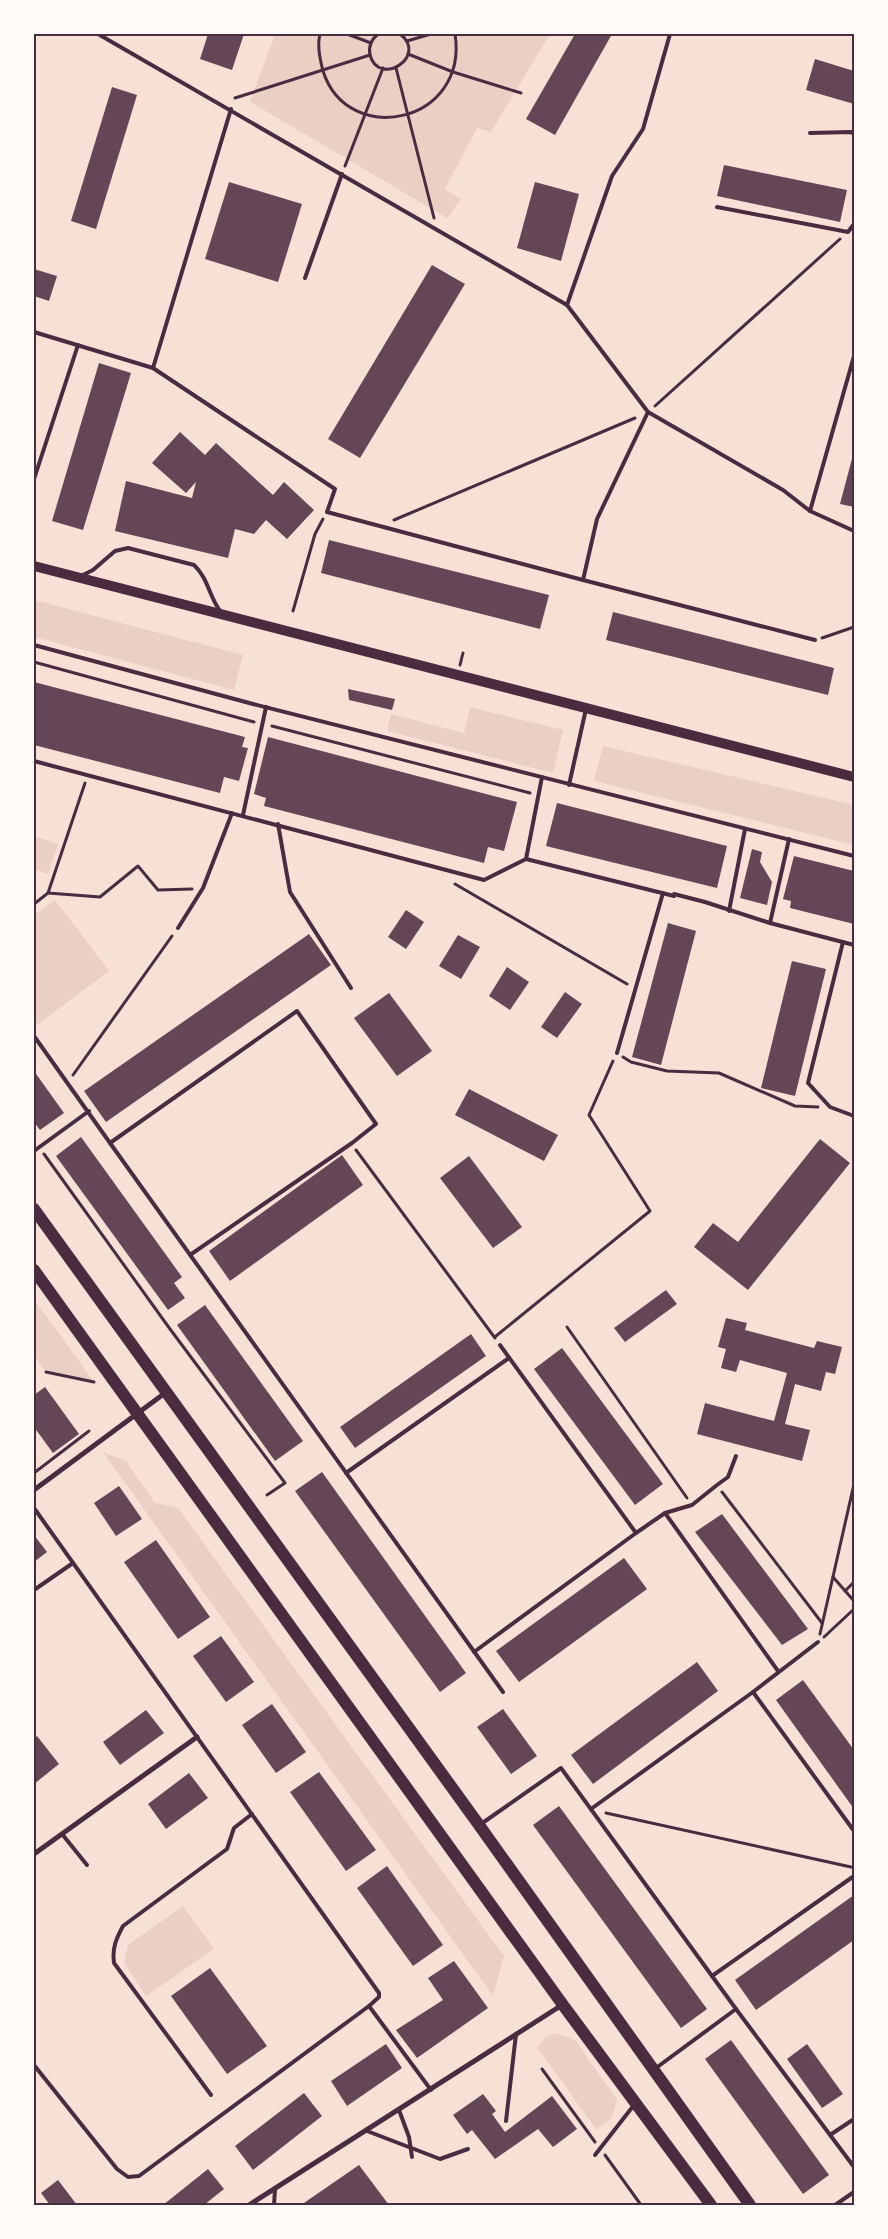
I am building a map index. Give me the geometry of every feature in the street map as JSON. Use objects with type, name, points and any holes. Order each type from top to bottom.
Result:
[{"type":"main road","points":[[34,566],[854,777]]},
{"type":"main road","points":[[34,1209],[750,2205]]},
{"type":"main road","points":[[34,1270],[562,2005],[712,2205]]},
{"type":"street","points":[[34,1490],[165,1392]]},
{"type":"street","points":[[34,1854],[197,1737]]},
{"type":"street","points":[[249,2205],[562,2005]]},
{"type":"lane","points":[[98,34],[231,109],[567,306],[648,412],[783,490],[810,511],[854,532]]},
{"type":"lane","points":[[567,306],[612,176],[643,129],[670,34]]},
{"type":"lane","points":[[153,368],[231,109]]},
{"type":"lane","points":[[810,132],[851,132],[854,134]]},
{"type":"lane","points":[[305,278],[342,174]]},
{"type":"lane","points":[[717,207],[848,232],[854,224]]},
{"type":"lane","points":[[34,332],[153,368],[335,489],[327,512],[815,640]]},
{"type":"lane","points":[[34,479],[78,345]]},
{"type":"lane","points":[[810,511],[854,356]]},
{"type":"lane","points":[[583,580],[597,519],[648,412]]},
{"type":"lane","points":[[79,578],[94,570],[114,551],[128,548],[194,565],[201,571],[212,597],[223,615]]},
{"type":"lane","points":[[34,645],[569,785],[854,856]]},
{"type":"lane","points":[[243,816],[266,707]]},
{"type":"lane","points":[[569,785],[587,708]]},
{"type":"lane","points":[[34,761],[484,880],[526,859],[705,902],[770,924],[854,945]]},
{"type":"lane","points":[[526,859],[542,778]]},
{"type":"lane","points":[[178,928],[203,888],[232,813]]},
{"type":"lane","points":[[278,824],[290,892],[351,988]]},
{"type":"lane","points":[[729,911],[745,829]]},
{"type":"lane","points":[[770,924],[789,839]]},
{"type":"lane","points":[[617,1053],[634,988],[663,893]]},
{"type":"lane","points":[[843,942],[808,1083],[830,1107],[854,1116]]},
{"type":"lane","points":[[110,1143],[296,1011],[376,1124],[352,1143],[190,1255]]},
{"type":"lane","points":[[34,1036],[503,1692]]},
{"type":"lane","points":[[34,1150],[89,1111]]},
{"type":"lane","points":[[500,1345],[636,1533]]},
{"type":"lane","points":[[346,1473],[509,1358]]},
{"type":"lane","points":[[474,1652],[665,1513],[692,1505],[728,1477],[736,1456]]},
{"type":"lane","points":[[34,1508],[379,1993],[379,1997],[369,2006],[139,2176],[128,2176],[117,2169],[34,2065]]},
{"type":"lane","points":[[665,1513],[778,1671]]},
{"type":"lane","points":[[34,1590],[73,1562]]},
{"type":"lane","points":[[591,1809],[753,1692],[818,1642]]},
{"type":"lane","points":[[753,1692],[854,1831]]},
{"type":"lane","points":[[479,1826],[561,1768],[736,2009],[854,2167]]},
{"type":"lane","points":[[211,2095],[114,1963],[114,1942],[123,1926],[227,1850],[234,1828],[252,1814]]},
{"type":"lane","points":[[62,1834],[87,1865]]},
{"type":"lane","points":[[712,1976],[854,1876]]},
{"type":"lane","points":[[369,2006],[430,2090]]},
{"type":"lane","points":[[653,2070],[736,2009]]},
{"type":"lane","points":[[506,2121],[516,2034]]},
{"type":"lane","points":[[595,2156],[635,2104]]},
{"type":"lane","points":[[399,2110],[412,2157]]},
{"type":"lane","points":[[830,2135],[854,2119]]},
{"type":"lane","points":[[367,2131],[440,2159],[468,2149]]},
{"type":"lane","points":[[274,2205],[275,2190]]},
{"type":"lane","points":[[835,2205],[854,2192]]},
{"type":"lane","points":[[842,2200],[845,2205]]},
{"type":"path","points":[[320,34],[319,59],[326,80],[340,99],[358,111],[380,118],[408,114],[425,107],[442,92],[453,72],[457,50],[455,34]]},
{"type":"path","points":[[347,34],[371,43]]},
{"type":"path","points":[[378,34],[371,43],[370,55],[377,66],[383,68],[396,68],[402,65],[408,54],[407,41],[400,34]]},
{"type":"path","points":[[407,41],[431,34]]},
{"type":"path","points":[[408,54],[453,72],[520,93]]},
{"type":"path","points":[[235,98],[370,55]]},
{"type":"path","points":[[342,174],[383,68]]},
{"type":"path","points":[[396,68],[436,229]]},
{"type":"path","points":[[293,610],[315,534],[327,512]]},
{"type":"path","points":[[815,640],[854,627]]},
{"type":"path","points":[[34,662],[262,724],[538,795]]},
{"type":"path","points":[[34,904],[48,893],[88,775]]},
{"type":"path","points":[[48,893],[100,897],[138,866],[158,890],[203,888]]},
{"type":"path","points":[[451,882],[634,988]]},
{"type":"path","points":[[68,1081],[178,928]]},
{"type":"path","points":[[494,1338],[650,1211],[589,1115],[617,1053],[631,1062],[667,1071],[719,1073],[796,1106],[830,1107]]},
{"type":"path","points":[[352,1143],[500,1345]]},
{"type":"path","points":[[39,1147],[170,1329],[285,1483],[267,1495]]},
{"type":"path","points":[[567,1327],[692,1505]]},
{"type":"path","points":[[46,1372],[94,1382]]},
{"type":"path","points":[[34,1473],[89,1431]]},
{"type":"path","points":[[818,1642],[854,1484]]},
{"type":"path","points":[[717,1485],[822,1623]]},
{"type":"path","points":[[832,1576],[854,1600]]},
{"type":"path","points":[[845,1591],[854,1582]]},
{"type":"path","points":[[818,1642],[854,1609]]},
{"type":"path","points":[[591,1809],[854,1868]]},
{"type":"path","points":[[542,2069],[641,2205]]},
{"type":"shaded area","points":[[275,34],[550,34],[491,132],[477,128],[445,189],[461,199],[447,218],[250,102]]},
{"type":"shaded area","points":[[34,600],[243,655],[234,690],[34,637]]},
{"type":"shaded area","points":[[470,707],[563,730],[553,773],[387,731],[391,714],[464,733]]},
{"type":"shaded area","points":[[603,746],[854,805],[854,845],[594,781]]},
{"type":"shaded area","points":[[34,836],[58,844],[48,874],[34,869]]},
{"type":"shaded area","points":[[55,900],[109,971],[34,1027],[34,915]]},
{"type":"shaded area","points":[[34,1299],[94,1382],[46,1372],[34,1355]]},
{"type":"shaded area","points":[[103,1452],[126,1461],[155,1503],[178,1508],[504,1956],[493,1996]]},
{"type":"shaded area","points":[[183,1906],[214,1949],[146,1996],[124,1963],[128,1945]]},
{"type":"shaded area","points":[[557,2033],[575,2040],[617,2100],[612,2118],[596,2129],[537,2047],[547,2036]]},
{"type":"building","points":[[208,34],[244,34],[232,70],[200,59]]},
{"type":"building","points":[[575,34],[612,34],[555,135],[526,119]]},
{"type":"building","points":[[815,59],[854,71],[854,104],[806,90]]},
{"type":"building","points":[[112,87],[137,95],[96,229],[71,221]]},
{"type":"building","points":[[724,165],[847,190],[840,222],[717,196]]},
{"type":"building","points":[[229,182],[302,204],[278,282],[205,259]]},
{"type":"building","points":[[535,182],[579,194],[561,261],[517,248]]},
{"type":"building","points":[[432,265],[465,284],[360,458],[328,439]]},
{"type":"building","points":[[34,269],[57,276],[49,301],[34,296]]},
{"type":"building","points":[[99,363],[131,373],[83,530],[52,521]]},
{"type":"building","points":[[180,432],[205,455],[216,443],[273,495],[284,482],[314,510],[287,539],[266,520],[254,534],[235,529],[228,558],[115,531],[126,481],[192,498],[196,482],[186,493],[152,463]]},
{"type":"building","points":[[854,451],[854,507],[840,504]]},
{"type":"building","points":[[329,540],[549,595],[540,629],[321,573]]},
{"type":"building","points":[[613,612],[834,668],[828,695],[606,640]]},
{"type":"building","points":[[34,682],[245,737],[242,747],[248,748],[239,781],[224,777],[220,793],[34,745]]},
{"type":"building","points":[[348,689],[395,699],[392,710],[349,700]]},
{"type":"building","points":[[268,737],[517,802],[504,851],[488,847],[484,863],[264,806],[266,798],[254,794]]},
{"type":"building","points":[[557,803],[727,846],[717,888],[546,846]]},
{"type":"building","points":[[752,849],[762,852],[760,862],[772,882],[767,905],[740,898]]},
{"type":"building","points":[[794,856],[854,871],[854,924],[790,908],[791,901],[783,899]]},
{"type":"building","points":[[406,910],[424,922],[406,949],[388,937]]},
{"type":"building","points":[[668,923],[696,931],[661,1065],[632,1057]]},
{"type":"building","points":[[309,934],[331,965],[106,1122],[84,1091]]},
{"type":"building","points":[[458,935],[480,947],[461,979],[439,966]]},
{"type":"building","points":[[792,961],[826,969],[795,1096],[761,1088]]},
{"type":"building","points":[[507,967],[529,982],[510,1010],[489,996]]},
{"type":"building","points":[[565,992],[582,1004],[557,1038],[541,1027]]},
{"type":"building","points":[[389,993],[432,1051],[397,1076],[354,1018]]},
{"type":"building","points":[[34,1071],[64,1113],[40,1130],[34,1122]]},
{"type":"building","points":[[469,1089],[558,1135],[544,1161],[455,1115]]},
{"type":"building","points":[[81,1137],[182,1277],[174,1283],[185,1298],[168,1310],[56,1156]]},
{"type":"building","points":[[820,1139],[850,1163],[748,1290],[694,1247],[713,1223],[738,1242]]},
{"type":"building","points":[[342,1155],[363,1185],[230,1281],[209,1251]]},
{"type":"building","points":[[469,1156],[522,1227],[493,1248],[440,1178]]},
{"type":"building","points":[[666,1290],[677,1304],[625,1342],[614,1328]]},
{"type":"building","points":[[205,1305],[303,1441],[275,1461],[177,1325]]},
{"type":"building","points":[[726,1318],[747,1323],[745,1330],[814,1348],[817,1341],[842,1347],[835,1374],[826,1372],[821,1391],[795,1384],[785,1424],[810,1430],[802,1461],[697,1434],[705,1403],[774,1421],[787,1373],[740,1360],[736,1372],[721,1368],[726,1349],[718,1347]]},
{"type":"building","points":[[471,1334],[486,1356],[355,1448],[340,1427]]},
{"type":"building","points":[[562,1348],[663,1484],[635,1505],[534,1369]]},
{"type":"building","points":[[45,1387],[79,1434],[53,1453],[34,1427],[34,1395]]},
{"type":"building","points":[[322,1472],[466,1673],[440,1692],[295,1491]]},
{"type":"building","points":[[119,1486],[142,1519],[116,1536],[94,1503]]},
{"type":"building","points":[[722,1514],[808,1629],[782,1645],[695,1532]]},
{"type":"building","points":[[34,1535],[47,1552],[34,1562]]},
{"type":"building","points":[[156,1540],[210,1617],[178,1639],[124,1562]]},
{"type":"building","points":[[624,1558],[647,1589],[519,1682],[496,1651]]},
{"type":"building","points":[[221,1636],[254,1682],[226,1702],[193,1656]]},
{"type":"building","points":[[697,1662],[718,1691],[593,1784],[571,1755]]},
{"type":"building","points":[[803,1680],[854,1750],[854,1809],[776,1700]]},
{"type":"building","points":[[272,1704],[306,1752],[276,1773],[242,1725]]},
{"type":"building","points":[[503,1709],[537,1756],[511,1774],[477,1727]]},
{"type":"building","points":[[146,1710],[164,1733],[120,1765],[103,1742]]},
{"type":"building","points":[[37,1736],[59,1764],[34,1784],[34,1739]]},
{"type":"building","points":[[319,1772],[376,1850],[346,1871],[290,1792]]},
{"type":"building","points":[[189,1773],[208,1798],[166,1829],[148,1804]]},
{"type":"building","points":[[559,1806],[707,2009],[681,2028],[533,1825]]},
{"type":"building","points":[[387,1866],[443,1945],[413,1966],[357,1888]]},
{"type":"building","points":[[854,1895],[854,1940],[756,2010],[735,1980]]},
{"type":"building","points":[[454,1961],[488,2008],[417,2058],[396,2030],[443,2000],[428,1978]]},
{"type":"building","points":[[210,1968],[267,2046],[227,2074],[171,1996]]},
{"type":"building","points":[[731,2040],[829,2175],[803,2194],[705,2059]]},
{"type":"building","points":[[386,2044],[402,2068],[347,2106],[331,2081]]},
{"type":"building","points":[[807,2044],[843,2094],[822,2108],[787,2059]]},
{"type":"building","points":[[304,2093],[322,2116],[253,2170],[235,2146]]},
{"type":"building","points":[[483,2094],[496,2111],[492,2114],[505,2132],[552,2096],[577,2129],[553,2147],[538,2129],[495,2159],[472,2130],[467,2134],[453,2115]]},
{"type":"building","points":[[359,2165],[389,2205],[301,2205]]},
{"type":"building","points":[[208,2169],[224,2189],[204,2205],[163,2205]]},
{"type":"building","points":[[58,2180],[77,2205],[50,2205],[41,2193]]}]
